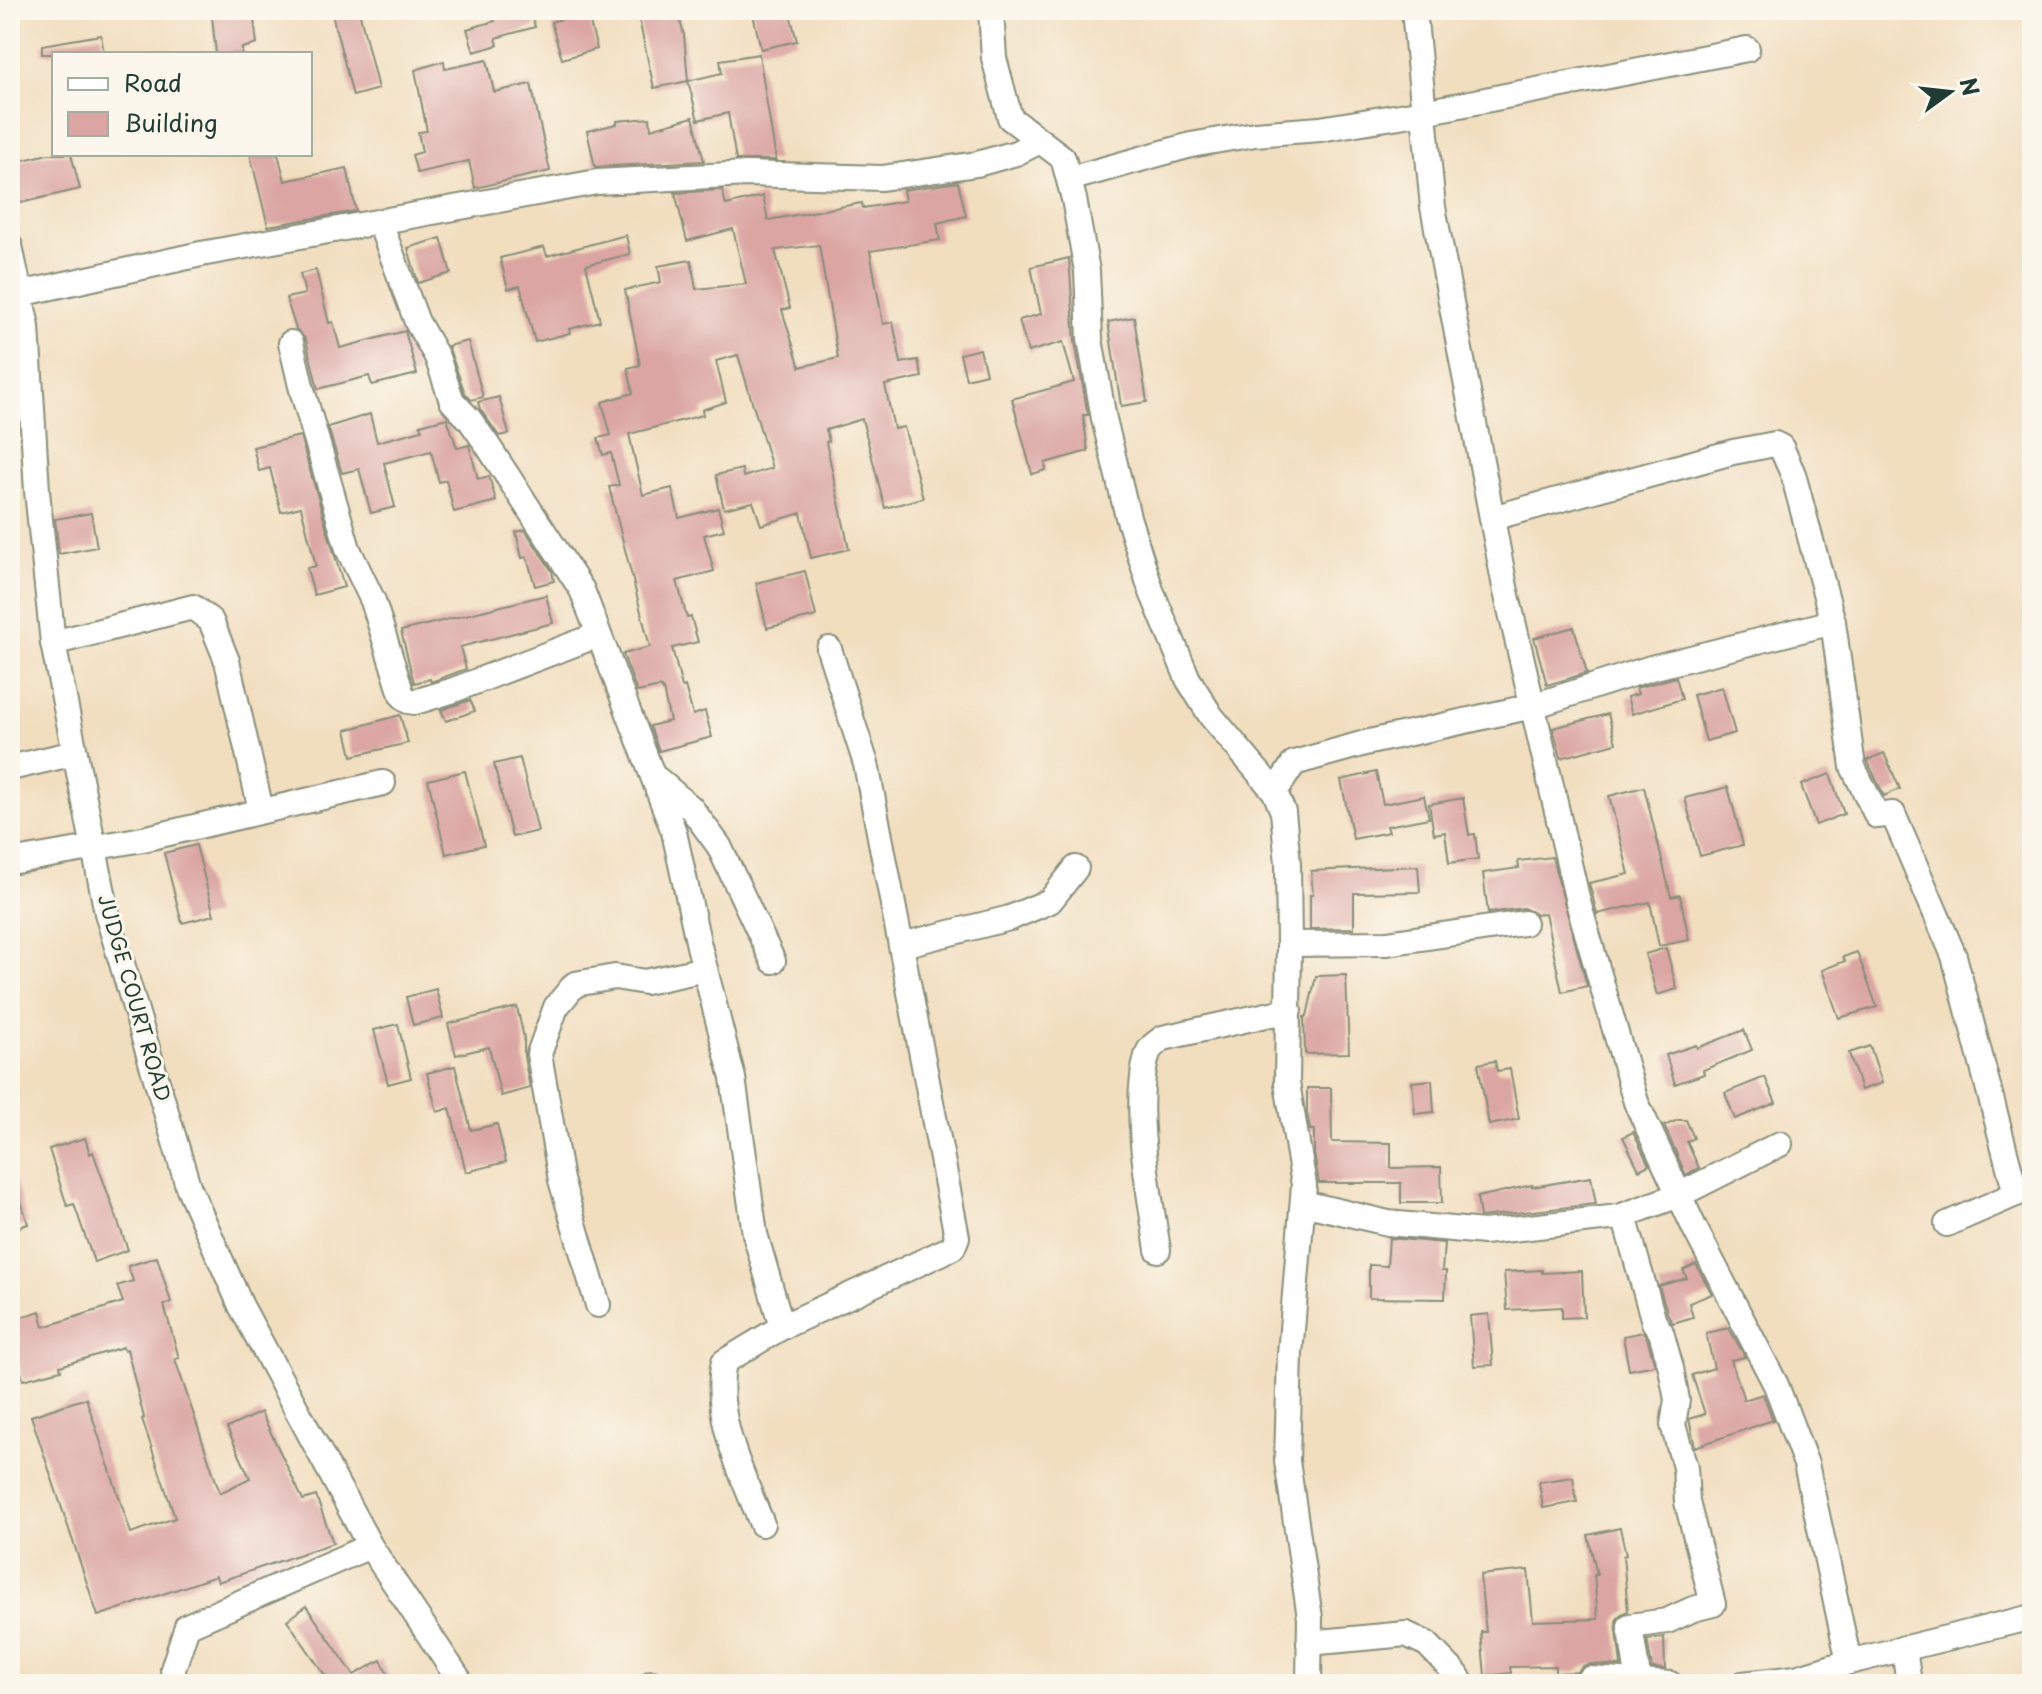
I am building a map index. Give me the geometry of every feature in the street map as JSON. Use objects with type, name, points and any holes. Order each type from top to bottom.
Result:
[{"type":"street","points":[[991,10],[994,58],[1010,118],[1063,158],[1069,179],[1087,271],[1090,339],[1104,419],[1128,517],[1151,590],[1188,679],[1211,716],[1275,792],[1285,827],[1289,944],[1287,1083],[1302,1165],[1303,1203],[1286,1435],[1310,1618],[1309,1684]]},
{"type":"street","points":[[1414,10],[1433,207],[1492,518],[1578,902],[1636,1102],[1679,1195],[1776,1385],[1806,1464],[1849,1662]]},
{"type":"street","points":[[1069,179],[1204,143],[1424,112],[1747,49]]},
{"type":"street","points":[[20,294],[201,254],[597,182],[748,174],[882,178],[977,164],[1016,153],[1040,141]]},
{"type":"street","points":[[380,223],[417,322],[437,357],[452,401],[486,443],[582,590],[655,778],[674,832],[733,1078],[755,1234],[782,1327]]},
{"type":"street","name":"JUDGE COURT ROAD","points":[[10,246],[27,327],[37,491],[53,643],[107,913],[188,1186],[241,1306],[370,1546],[462,1684]]},
{"type":"street","points":[[291,343],[348,549],[373,601],[402,695],[408,701],[415,702],[451,691],[598,635]]},
{"type":"street","points":[[1492,518],[1733,452],[1775,444],[1781,447],[1793,474],[1833,622],[1853,767],[1877,816],[1893,814],[1954,956],[2024,1191],[1947,1224]]},
{"type":"street","points":[[53,643],[193,607],[211,621],[227,661],[261,810]]},
{"type":"street","points":[[1275,792],[1294,763],[1365,743],[1533,706],[1651,668],[1833,622]]},
{"type":"street","points":[[762,1524],[727,1434],[721,1374],[724,1362],[782,1327],[953,1247],[957,1237],[866,764],[829,649]]},
{"type":"street","points":[[10,768],[75,753]]},
{"type":"street","points":[[655,778],[691,808],[719,846],[773,961]]},
{"type":"street","points":[[10,862],[143,839],[383,783]]},
{"type":"street","points":[[902,945],[1010,918],[1050,901],[1076,868]]},
{"type":"street","points":[[1289,944],[1387,943],[1524,923]]},
{"type":"street","points":[[598,1305],[561,1180],[539,1054],[556,1007],[575,984],[615,977],[645,982],[705,969]]},
{"type":"street","points":[[1158,1250],[1144,1153],[1142,1099],[1147,1055],[1151,1046],[1163,1038],[1289,1010]]},
{"type":"street","points":[[1303,1203],[1388,1223],[1484,1232],[1624,1216],[1679,1195],[1780,1144]]},
{"type":"street","points":[[1624,1216],[1654,1322],[1661,1332],[1671,1368],[1677,1400],[1673,1425],[1685,1467],[1687,1502],[1713,1604],[1667,1621],[1630,1626],[1639,1683]]},
{"type":"street","points":[[174,1684],[173,1669],[187,1626],[370,1546]]},
{"type":"street","points":[[1749,1684],[1796,1678],[2032,1617]]},
{"type":"street","points":[[1309,1643],[1406,1634],[1427,1644],[1459,1680],[1482,1684]]},
{"type":"street","points":[[1904,1648],[1909,1684]]},
{"type":"street","points":[[1588,1684],[1590,1679],[1670,1684]]},
{"type":"building","points":[[253,10],[257,44],[242,48],[242,52],[216,52],[212,17]]},
{"type":"building","points":[[331,10],[359,10],[378,89],[353,96]]},
{"type":"building","points":[[520,10],[530,10],[535,27],[496,38],[498,45],[474,52],[467,29]]},
{"type":"building","points":[[637,10],[677,10],[684,35],[688,81],[654,88]]},
{"type":"building","points":[[752,10],[789,10],[797,41],[761,49]]},
{"type":"building","points":[[587,12],[597,49],[562,59],[551,22]]},
{"type":"building","points":[[101,35],[104,52],[42,54],[42,45]]},
{"type":"building","points":[[759,54],[776,160],[736,160],[728,113],[698,120],[688,81],[722,73],[720,60]]},
{"type":"building","points":[[487,60],[494,92],[531,84],[550,171],[475,188],[469,161],[417,173],[412,155],[422,152],[418,132],[427,131],[415,70],[444,61],[445,69]]},
{"type":"building","points":[[693,117],[704,161],[595,167],[587,131],[617,124],[617,121],[650,118],[651,129]]},
{"type":"building","points":[[48,154],[72,156],[80,189],[20,203],[11,163]]},
{"type":"building","points":[[250,156],[279,156],[285,181],[347,168],[356,211],[268,226]]},
{"type":"building","points":[[958,182],[966,216],[937,223],[940,240],[870,251],[883,324],[893,322],[901,363],[918,360],[922,377],[885,385],[894,429],[904,427],[923,498],[885,508],[862,419],[826,430],[849,549],[811,558],[801,513],[761,525],[753,502],[724,509],[716,475],[742,469],[743,477],[772,468],[738,355],[716,361],[726,402],[702,410],[703,415],[629,434],[643,495],[672,488],[679,518],[718,508],[724,530],[704,535],[714,571],[677,581],[687,618],[691,617],[698,642],[672,648],[693,715],[705,711],[712,737],[659,751],[650,726],[670,721],[663,690],[660,687],[637,692],[623,654],[650,647],[609,487],[619,485],[611,453],[603,455],[598,438],[611,435],[602,402],[633,393],[628,368],[640,365],[625,290],[661,282],[658,266],[691,260],[696,289],[746,284],[733,229],[687,241],[675,193],[722,190],[726,205],[763,196],[768,220],[862,203],[863,208],[905,201],[903,190]],"holes":[[[819,245],[838,358],[800,367],[782,310],[790,308],[775,250]]]},
{"type":"building","points":[[626,235],[630,254],[586,265],[600,321],[535,342],[520,286],[508,289],[500,258],[544,247],[547,256]]},
{"type":"building","points":[[441,238],[451,273],[418,283],[408,248]]},
{"type":"building","points":[[1069,258],[1075,342],[1088,415],[1083,415],[1088,451],[1045,463],[1046,470],[1032,474],[1012,399],[1074,382],[1063,342],[1028,352],[1019,320],[1041,314],[1031,267]]},
{"type":"building","points":[[316,270],[329,323],[333,322],[340,348],[405,331],[417,374],[372,385],[369,376],[318,389],[306,340],[296,329],[286,298],[305,294],[300,274]]},
{"type":"building","points":[[1134,317],[1147,402],[1121,406],[1108,322]]},
{"type":"building","points":[[468,341],[483,397],[471,400],[465,393],[448,346]]},
{"type":"building","points":[[980,349],[986,374],[966,379],[960,354]]},
{"type":"building","points":[[499,397],[509,434],[499,436],[478,402]]},
{"type":"building","points":[[370,414],[377,442],[422,430],[420,425],[447,418],[457,448],[469,445],[478,479],[489,476],[496,501],[454,512],[446,480],[439,482],[431,451],[384,463],[395,507],[371,513],[359,469],[342,473],[328,427]]},
{"type":"building","points":[[300,436],[344,587],[314,595],[307,568],[316,566],[301,507],[281,512],[270,468],[259,471],[253,447]]},
{"type":"building","points":[[91,513],[97,547],[59,554],[55,519]]},
{"type":"building","points":[[525,530],[552,571],[554,581],[535,586],[527,557],[522,558],[516,532]]},
{"type":"building","points":[[805,571],[816,616],[767,628],[756,583]]},
{"type":"building","points":[[546,595],[553,623],[460,647],[466,669],[431,682],[430,679],[414,683],[401,631]]},
{"type":"building","points":[[1574,627],[1587,673],[1547,685],[1534,638]]},
{"type":"building","points":[[1676,677],[1682,699],[1632,714],[1627,697],[1638,694],[1636,688]]},
{"type":"building","points":[[1722,687],[1735,733],[1706,741],[1693,695]]},
{"type":"building","points":[[470,700],[475,711],[446,721],[441,710]]},
{"type":"building","points":[[1608,714],[1616,743],[1561,758],[1553,728]]},
{"type":"building","points":[[400,715],[408,743],[352,756],[346,730]]},
{"type":"building","points":[[1884,753],[1900,789],[1884,796],[1867,760]]},
{"type":"building","points":[[520,758],[538,831],[512,837],[494,764]]},
{"type":"building","points":[[465,771],[484,845],[446,854],[428,780]]},
{"type":"building","points":[[1376,772],[1383,804],[1424,796],[1429,818],[1387,826],[1389,832],[1353,839],[1341,780]]},
{"type":"building","points":[[1830,774],[1844,814],[1816,825],[1801,785]]},
{"type":"building","points":[[1644,787],[1671,897],[1680,895],[1689,940],[1659,946],[1650,902],[1597,914],[1589,883],[1629,874],[1609,796]]},
{"type":"building","points":[[1728,787],[1743,845],[1700,856],[1685,798]]},
{"type":"building","points":[[1463,798],[1469,835],[1475,834],[1478,859],[1449,863],[1445,832],[1434,834],[1429,804]]},
{"type":"building","points":[[196,845],[214,915],[182,923],[164,853]]},
{"type":"building","points":[[1552,857],[1587,986],[1562,992],[1545,913],[1536,914],[1523,908],[1488,913],[1483,873],[1519,868],[1518,861]]},
{"type":"building","points":[[1418,866],[1420,892],[1354,893],[1354,928],[1310,929],[1310,895],[1313,895],[1311,871]]},
{"type":"building","points":[[1666,948],[1677,989],[1657,995],[1645,954]]},
{"type":"building","points":[[1857,952],[1877,1007],[1839,1018],[1822,970],[1845,961],[1843,957]]},
{"type":"building","points":[[1346,975],[1349,1053],[1305,1054],[1304,1017],[1307,1016],[1316,976]]},
{"type":"building","points":[[436,989],[443,1018],[413,1025],[406,997]]},
{"type":"building","points":[[517,1007],[530,1088],[501,1096],[489,1047],[456,1055],[448,1024]]},
{"type":"building","points":[[398,1024],[411,1078],[388,1084],[374,1030]]},
{"type":"building","points":[[1744,1030],[1752,1050],[1703,1070],[1704,1074],[1675,1084],[1666,1055],[1696,1045],[1697,1048]]},
{"type":"building","points":[[1870,1046],[1882,1083],[1861,1090],[1849,1053]]},
{"type":"building","points":[[1495,1061],[1497,1071],[1510,1069],[1519,1119],[1489,1125],[1478,1064]]},
{"type":"building","points":[[455,1066],[471,1130],[497,1124],[506,1162],[466,1172],[450,1108],[437,1112],[427,1073]]},
{"type":"building","points":[[1765,1077],[1776,1103],[1735,1119],[1725,1093]]},
{"type":"building","points":[[1432,1080],[1434,1112],[1415,1114],[1412,1082]]},
{"type":"building","points":[[1307,1088],[1331,1088],[1332,1142],[1391,1143],[1391,1168],[1441,1167],[1442,1203],[1401,1203],[1401,1183],[1319,1183],[1314,1130],[1310,1130],[1307,1112]]},
{"type":"building","points":[[1686,1120],[1694,1138],[1687,1142],[1699,1168],[1686,1175],[1664,1126]]},
{"type":"building","points":[[1633,1132],[1649,1165],[1639,1170],[1623,1137]]},
{"type":"building","points":[[85,1138],[90,1154],[93,1152],[128,1250],[94,1262],[74,1204],[67,1206],[49,1149]]},
{"type":"building","points":[[1591,1177],[1596,1204],[1480,1217],[1477,1197]]},
{"type":"building","points":[[10,1178],[14,1178],[28,1224],[10,1230]]},
{"type":"building","points":[[1389,1238],[1444,1243],[1442,1271],[1446,1271],[1445,1299],[1369,1298],[1369,1265],[1387,1266]]},
{"type":"building","points":[[157,1257],[171,1302],[164,1305],[179,1358],[175,1359],[220,1493],[250,1478],[227,1428],[261,1412],[303,1500],[316,1496],[333,1543],[218,1582],[216,1576],[98,1616],[31,1416],[86,1398],[131,1533],[175,1518],[142,1419],[127,1349],[123,1347],[60,1366],[61,1370],[23,1380],[10,1321],[40,1311],[44,1327],[123,1302],[117,1286],[133,1281],[128,1266]]},
{"type":"building","points":[[1696,1264],[1712,1294],[1689,1303],[1693,1317],[1673,1323],[1659,1286],[1687,1278],[1683,1270]]},
{"type":"building","points":[[1542,1270],[1542,1273],[1582,1271],[1584,1317],[1562,1318],[1562,1307],[1507,1310],[1504,1272]]},
{"type":"building","points":[[1489,1314],[1493,1365],[1474,1366],[1470,1316]]},
{"type":"building","points":[[1729,1328],[1745,1357],[1731,1360],[1744,1400],[1763,1394],[1773,1420],[1695,1447],[1689,1419],[1705,1414],[1692,1375],[1714,1368],[1706,1333]]},
{"type":"building","points":[[1643,1332],[1655,1365],[1629,1370],[1623,1336]]},
{"type":"building","points":[[1573,1477],[1577,1502],[1543,1508],[1539,1482]]},
{"type":"building","points":[[1620,1528],[1626,1555],[1623,1556],[1628,1611],[1616,1621],[1621,1666],[1591,1664],[1577,1672],[1555,1673],[1555,1666],[1510,1667],[1511,1673],[1485,1676],[1481,1632],[1486,1632],[1480,1575],[1528,1570],[1533,1621],[1598,1619],[1594,1575],[1597,1575],[1588,1535]]},
{"type":"building","points":[[306,1606],[354,1675],[381,1660],[393,1684],[331,1684],[287,1620]]},
{"type":"building","points":[[1664,1637],[1665,1669],[1652,1668],[1647,1639]]}]
